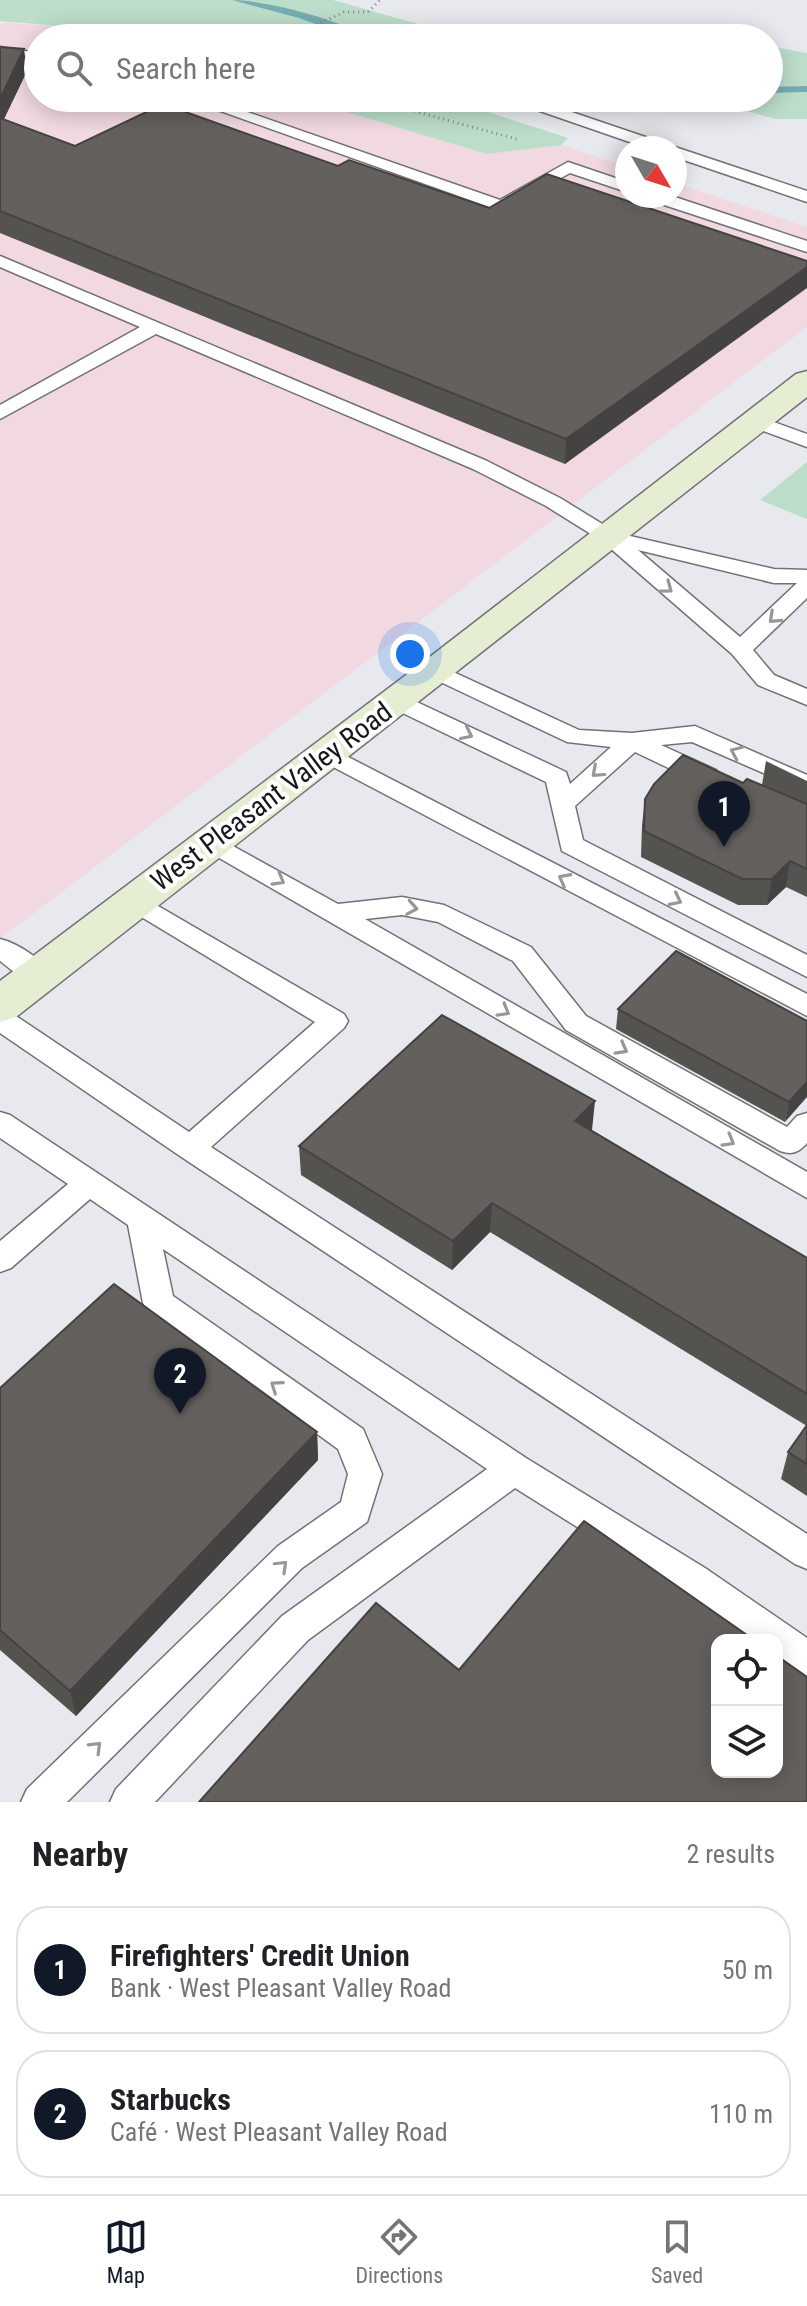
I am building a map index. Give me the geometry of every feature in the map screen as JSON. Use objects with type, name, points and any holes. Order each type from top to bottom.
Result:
[{"type":"main road","name":"West Pleasant Valley Road","points":[[0,1005],[436,671],[807,381]]},
{"type":"lane","points":[[0,51],[24,55]]},
{"type":"lane","points":[[232,112],[501,206],[568,167],[615,183]]},
{"type":"lane","points":[[557,112],[628,136]]},
{"type":"lane","points":[[687,156],[807,197]]},
{"type":"lane","points":[[687,207],[807,247]]},
{"type":"lane","points":[[0,261],[480,465],[553,502],[609,537],[740,649],[766,680],[807,698]]},
{"type":"lane","points":[[0,413],[156,326]]},
{"type":"lane","points":[[754,421],[807,441]]},
{"type":"lane","points":[[609,537],[774,576],[807,577]]},
{"type":"lane","points":[[740,649],[807,586]]},
{"type":"lane","points":[[436,671],[575,737],[632,741],[695,734],[807,784]]},
{"type":"lane","points":[[766,680],[807,692]]},
{"type":"lane","points":[[396,701],[557,778],[571,845],[807,967]]},
{"type":"lane","points":[[632,741],[726,785]]},
{"type":"lane","points":[[563,804],[632,741]]},
{"type":"lane","points":[[327,754],[807,1006]]},
{"type":"lane","points":[[211,842],[807,1186]]},
{"type":"lane","points":[[594,895],[687,962],[807,1026]]},
{"type":"lane","points":[[134,901],[334,1021],[190,1148]]},
{"type":"lane","points":[[335,913],[402,906],[444,914],[522,954],[576,1023],[790,1143],[807,1124]]},
{"type":"lane","points":[[0,948],[39,975]]},
{"type":"lane","points":[[0,1019],[190,1148],[807,1553]]},
{"type":"lane","points":[[0,1123],[514,1469],[693,1580],[807,1659]]},
{"type":"lane","points":[[0,1259],[89,1183]]},
{"type":"lane","points":[[40,1802],[290,1557],[355,1511],[365,1474],[351,1439],[159,1303],[142,1219]]},
{"type":"lane","points":[[129,1802],[295,1628],[514,1469]]},
{"type":"path","points":[[319,24],[344,12],[368,12],[380,0]]},
{"type":"path","points":[[417,112],[531,143]]},
{"type":"shaded area","points":[[0,24],[24,24],[24,112],[346,112],[487,154],[561,145],[615,163],[615,208],[687,208],[687,187],[807,227],[807,327],[0,939]]},
{"type":"green space","points":[[0,0],[333,0],[418,24],[37,24],[0,21]]},
{"type":"green space","points":[[783,49],[807,53],[807,119],[776,119],[750,112],[783,112]]},
{"type":"green space","points":[[346,112],[488,112],[568,138],[561,145],[487,154]]},
{"type":"green space","points":[[807,462],[807,519],[760,500]]},
{"type":"building","points":[[0,47],[24,49],[0,99]]},
{"type":"building","points":[[146,112],[186,112],[338,166],[349,160],[489,208],[547,174],[615,197],[615,208],[649,208],[807,261],[807,267],[566,439],[0,211],[0,118],[75,146]]},
{"type":"building","points":[[683,755],[743,783],[747,779],[807,804],[807,869],[790,861],[772,879],[742,879],[644,831],[645,799],[654,784]]},
{"type":"building","points":[[676,951],[807,1021],[807,1082],[789,1102],[618,1009]]},
{"type":"building","points":[[442,1015],[595,1101],[575,1121],[807,1258],[807,1394],[492,1203],[453,1241],[299,1146]]},
{"type":"building","points":[[114,1284],[317,1432],[70,1691],[0,1630],[0,1388]]},
{"type":"building","points":[[807,1425],[807,1464],[788,1452]]},
{"type":"building","points":[[584,1521],[745,1634],[711,1634],[711,1778],[783,1778],[783,1660],[807,1677],[807,1802],[199,1802],[376,1603],[459,1670]]},
{"type":"waterway","points":[[237,0],[325,24]]},
{"type":"waterway","points":[[783,90],[807,89]]},
{"type":"place","name":"Firefighters' Credit Union","points":[[724,847]]},
{"type":"place","name":"Starbucks","points":[[180,1414]]}]
